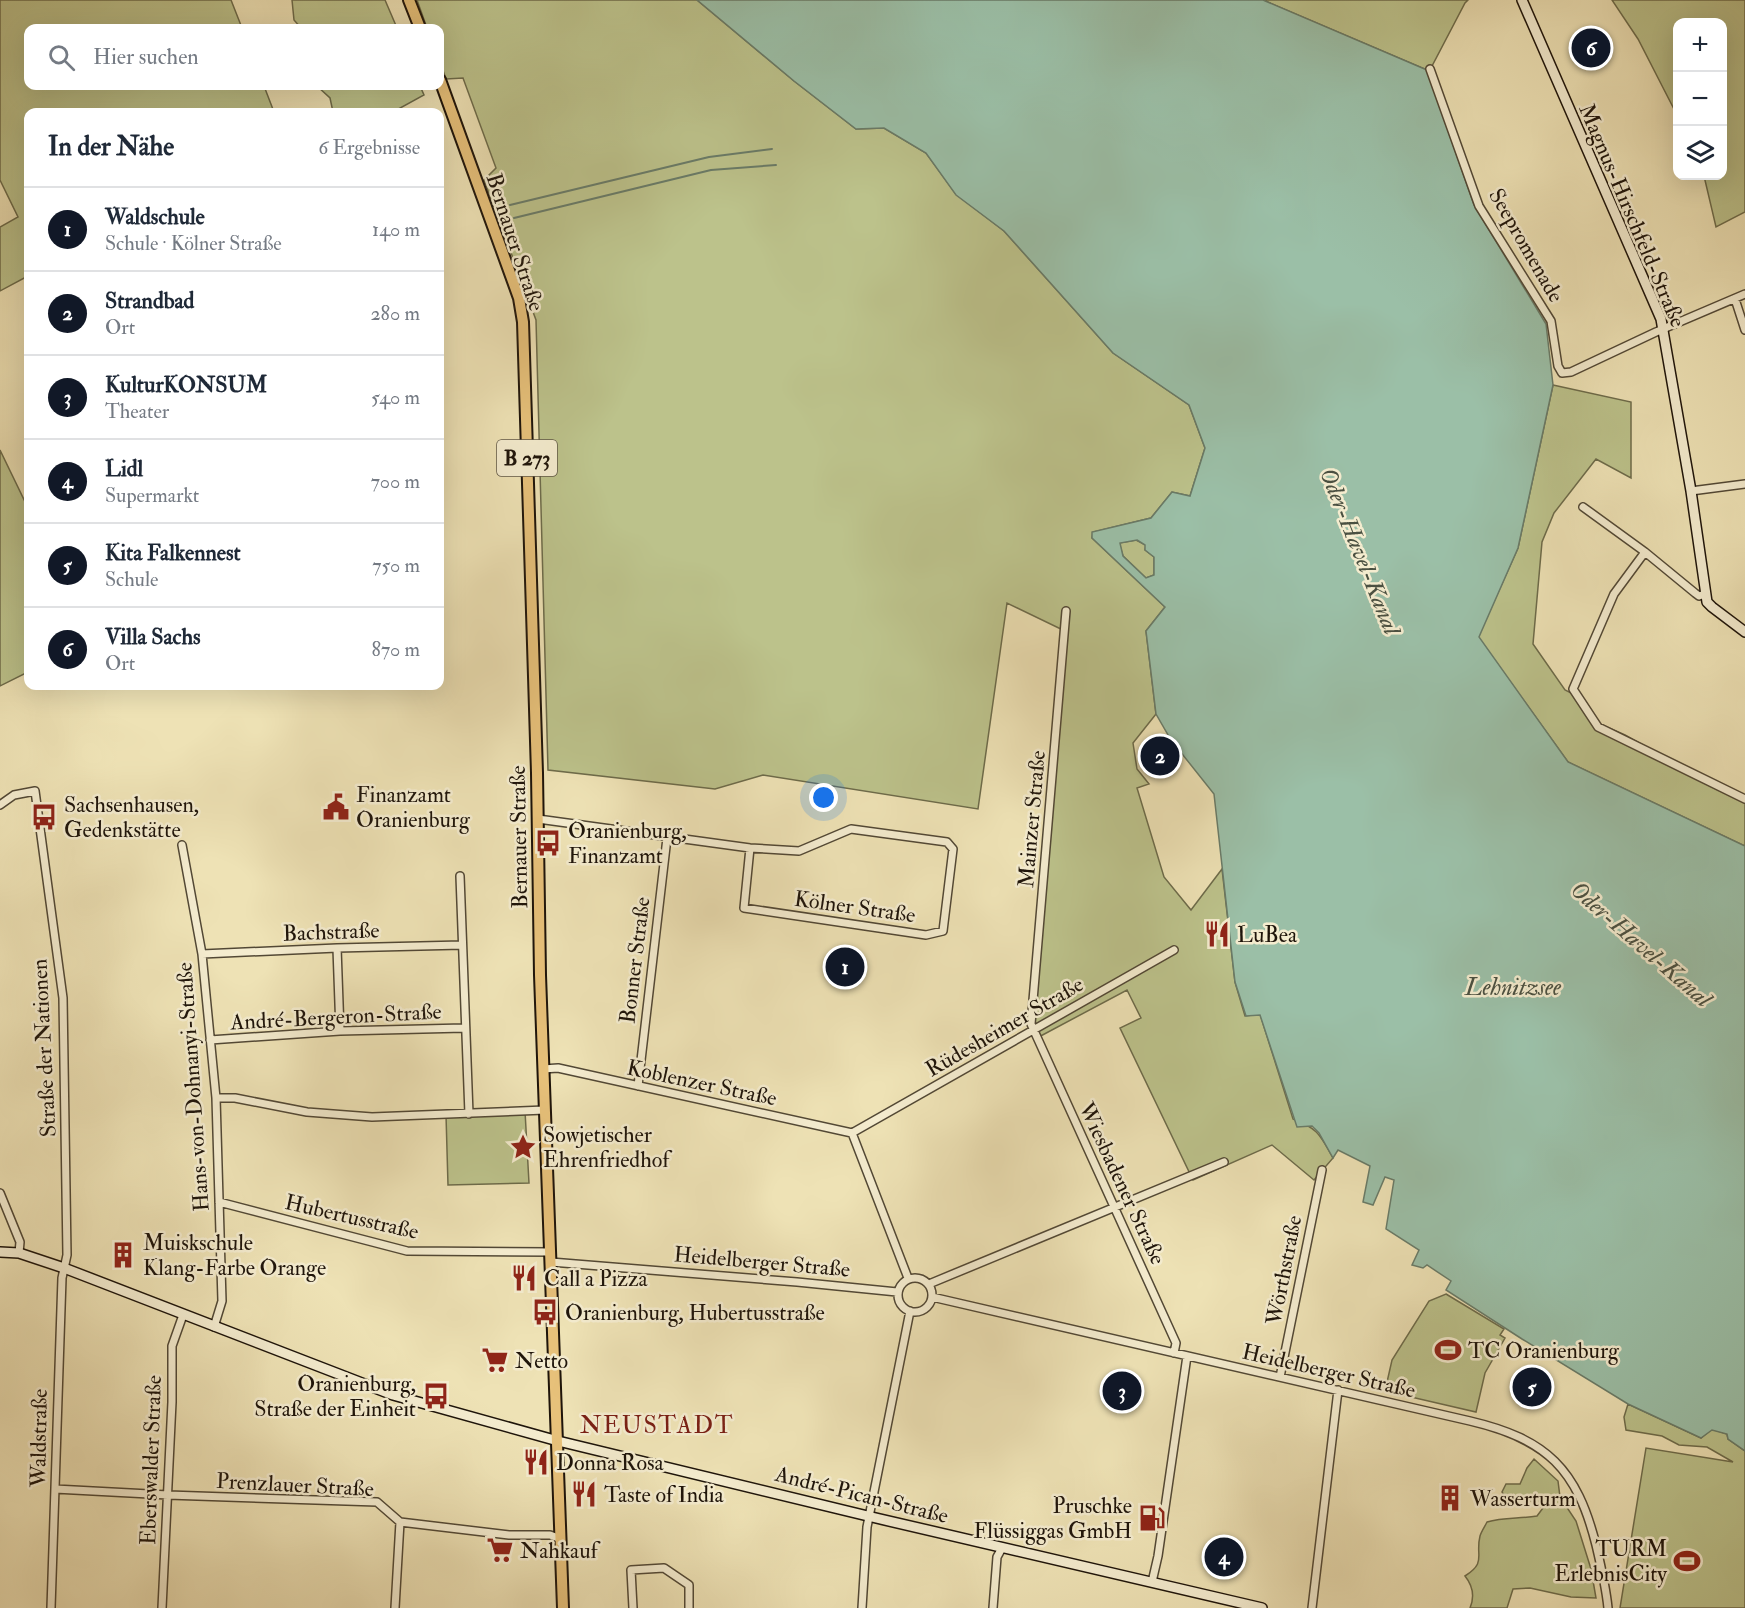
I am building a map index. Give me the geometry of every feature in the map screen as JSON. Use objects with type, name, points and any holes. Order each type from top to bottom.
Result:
[{"type":"main road","points":[[409,0],[418,24]]},
{"type":"main road","name":"Bernauer Straße","points":[[444,90],[519,298],[523,322],[543,1069],[563,1608]]},
{"type":"street","name":"Magnus-Hirschfeld-Straße","points":[[1522,0],[1664,328],[1691,491],[1705,594]]},
{"type":"street","name":"Seepromenade","points":[[1430,69],[1479,206],[1551,321],[1558,366],[1562,373],[1571,372],[1664,328]]},
{"type":"street","points":[[1664,328],[1745,294]]},
{"type":"street","points":[[1735,299],[1745,330]]},
{"type":"street","points":[[1691,491],[1745,484]]},
{"type":"street","points":[[1583,507],[1645,552],[1699,596],[1705,594],[1712,607],[1745,632]]},
{"type":"street","points":[[1645,552],[1614,594],[1573,689],[1598,727],[1745,799]]},
{"type":"street","name":"Mainzer Straße","points":[[1033,1030],[1033,1004],[1066,611]]},
{"type":"street","name":"Straße der Nationen","points":[[0,805],[14,795],[35,791],[63,998],[67,1246],[64,1268]]},
{"type":"street","name":"Kölner Straße","points":[[538,819],[667,838],[750,848],[799,851],[851,829],[947,842],[953,849],[943,931],[926,935],[744,908],[750,848]]},
{"type":"street","name":"Bonner Straße","points":[[638,1086],[667,838]]},
{"type":"street","name":"Hans-von-Dohnanyi-Straße","points":[[182,845],[202,954],[216,1098],[222,1301],[214,1327]]},
{"type":"street","points":[[460,876],[469,1114]]},
{"type":"street","name":"Bachstraße","points":[[202,954],[462,945]]},
{"type":"street","points":[[337,948],[340,1031]]},
{"type":"street","name":"Rüdesheimer Straße","points":[[852,1133],[1174,950]]},
{"type":"street","name":"André-Bergeron-Straße","points":[[210,1040],[340,1031],[464,1028]]},
{"type":"street","name":"Wiesbadener Straße","points":[[1033,1030],[1176,1343],[1174,1353]]},
{"type":"street","name":"Koblenzer Straße","points":[[543,1069],[558,1068],[852,1133]]},
{"type":"street","points":[[216,1098],[235,1098],[307,1112],[369,1117],[545,1110]]},
{"type":"street","points":[[852,1133],[909,1278]]},
{"type":"street","points":[[929,1284],[1224,1162]]},
{"type":"street","name":"Wörthstraße","points":[[1280,1377],[1322,1170]]},
{"type":"street","points":[[0,1193],[20,1242],[19,1253]]},
{"type":"street","name":"Hubertusstraße","points":[[219,1202],[407,1251],[551,1257]]},
{"type":"street","name":"André-Pican-Straße","points":[[0,1252],[19,1253],[64,1268],[393,1395],[558,1441],[1262,1608]]},
{"type":"street","name":"Heidelberger Straße","points":[[551,1257],[897,1292]]},
{"type":"street","name":"Waldstraße","points":[[51,1608],[57,1385],[64,1268]]},
{"type":"street","points":[[909,1278],[920,1278],[929,1284],[932,1297],[922,1311],[910,1311],[901,1306],[897,1292],[900,1284],[909,1278]]},
{"type":"street","name":"Heidelberger Straße","points":[[932,1297],[1513,1432],[1547,1455],[1566,1473],[1585,1507],[1603,1573],[1608,1608]]},
{"type":"street","points":[[862,1608],[867,1527],[910,1311]]},
{"type":"street","name":"Eberswalder Straße","points":[[162,1608],[172,1402],[172,1346],[183,1315]]},
{"type":"street","points":[[1152,1582],[1158,1556],[1187,1356]]},
{"type":"street","points":[[1312,1608],[1338,1390]]},
{"type":"street","name":"Prenzlauer Straße","points":[[55,1489],[377,1502],[400,1522]]},
{"type":"street","points":[[395,1608],[400,1522],[509,1535],[550,1535],[561,1539]]},
{"type":"street","points":[[993,1608],[997,1557],[1002,1548]]},
{"type":"street","points":[[633,1608],[631,1570],[664,1568],[689,1585],[689,1608]]},
{"type":"shaded area","points":[[0,0],[231,0],[240,24],[24,24],[24,90],[266,90],[272,108],[24,108],[24,278],[0,291],[0,227],[18,217],[0,180]]},
{"type":"shaded area","points":[[292,0],[385,0],[395,24],[298,24],[294,20]]},
{"type":"shaded area","points":[[417,0],[697,0],[856,129],[884,128],[926,153],[956,194],[1004,231],[1113,353],[1189,405],[1205,448],[1190,496],[1172,492],[1151,518],[1093,532],[1092,538],[1165,607],[1146,631],[1156,714],[1133,743],[1137,769],[1149,784],[1137,788],[1164,877],[1191,910],[1222,869],[1235,982],[1245,1016],[1260,1014],[1293,1119],[1314,1130],[1333,1158],[1314,1180],[1272,1145],[1193,1180],[1120,1028],[1141,1018],[1127,990],[1035,1039],[1032,1024],[1065,631],[1007,603],[978,809],[763,775],[715,789],[548,770],[536,320],[484,180],[496,168],[463,78],[446,79],[444,73],[444,24],[426,24]]},
{"type":"shaded area","points":[[1263,0],[1468,0],[1432,66],[1427,70]]},
{"type":"shaded area","points":[[1612,0],[1745,0],[1745,212],[1716,227],[1705,180],[1727,180],[1727,18],[1673,18],[1673,107],[1638,39]]},
{"type":"shaded area","points":[[321,90],[422,90],[424,95],[400,108],[332,108],[330,98]]},
{"type":"shaded area","points":[[1553,385],[1631,402],[1631,478],[1596,459],[1554,513],[1542,542],[1533,644],[1565,690],[1581,698],[1600,724],[1625,735],[1745,802],[1745,846],[1568,762],[1478,637],[1518,548]]},
{"type":"shaded area","points":[[0,450],[24,500],[24,674],[0,686]]},
{"type":"shaded area","points":[[1136,540],[1146,545],[1145,550],[1154,557],[1154,575],[1146,578],[1123,556],[1119,543]]},
{"type":"shaded area","points":[[525,1111],[529,1183],[448,1185],[446,1115]]},
{"type":"shaded area","name":"TC Oranienburg","points":[[1446,1294],[1504,1329],[1500,1335],[1505,1338],[1485,1373],[1476,1412],[1385,1391],[1392,1360],[1429,1301]]},
{"type":"shaded area","name":"TURM ErlebnisCity","points":[[1628,1404],[1701,1438],[1712,1429],[1727,1434],[1728,1439],[1745,1451],[1745,1608],[1620,1608],[1646,1448],[1733,1462],[1707,1447],[1679,1445],[1662,1436],[1626,1430],[1624,1417]]},
{"type":"shaded area","points":[[1534,1459],[1558,1481],[1560,1497],[1576,1521],[1591,1569],[1596,1598],[1571,1597],[1530,1588],[1513,1589],[1507,1608],[1470,1608],[1472,1591],[1465,1576],[1476,1567],[1479,1558],[1480,1536],[1487,1522],[1537,1516],[1543,1508],[1526,1498],[1505,1497],[1502,1492],[1506,1484],[1520,1484]]},
{"type":"water","name":"Lehnitzsee","points":[[697,0],[1263,0],[1427,70],[1474,205],[1546,324],[1553,385],[1518,548],[1479,637],[1568,762],[1745,846],[1745,1451],[1728,1439],[1727,1434],[1712,1430],[1701,1438],[1628,1404],[1446,1290],[1451,1281],[1427,1265],[1423,1268],[1412,1265],[1419,1250],[1386,1229],[1394,1180],[1385,1177],[1373,1205],[1363,1202],[1370,1166],[1338,1150],[1333,1158],[1319,1133],[1312,1126],[1297,1127],[1260,1015],[1246,1016],[1235,982],[1214,794],[1171,740],[1156,714],[1146,631],[1165,607],[1092,538],[1092,532],[1151,518],[1172,492],[1190,496],[1205,448],[1189,405],[1113,353],[1004,231],[956,195],[926,153],[884,128],[856,129]],"holes":[[[1137,540],[1145,545],[1145,550],[1154,557],[1154,575],[1146,578],[1123,556],[1120,543]]]},
{"type":"waterway","points":[[510,205],[709,157],[772,149]]},
{"type":"waterway","points":[[514,218],[711,170],[776,165]]},
{"type":"place","name":"Villa Sachs","points":[[1591,48]]},
{"type":"place","name":"Strandbad","points":[[1160,756]]},
{"type":"place","name":"Finanzamt Oranienburg","points":[[336,807]]},
{"type":"place","name":"Sachsenhausen, Gedenkstätte","points":[[44,817]]},
{"type":"place","name":"Oranienburg, Finanzamt","points":[[548,843]]},
{"type":"place","name":"LuBea","points":[[1217,934]]},
{"type":"place","name":"Waldschule","points":[[845,967]]},
{"type":"place","name":"Sowjetischer Ehrenfriedhof","points":[[523,1147]]},
{"type":"place","name":"Muiskschule Klang-Farbe Orange","points":[[123,1255]]},
{"type":"place","name":"Call a Pizza","points":[[524,1278]]},
{"type":"place","name":"Oranienburg, Hubertusstraße","points":[[545,1312]]},
{"type":"place","name":"TC Oranienburg","points":[[1448,1350]]},
{"type":"place","name":"Netto","points":[[495,1360]]},
{"type":"place","name":"Kita Falkennest","points":[[1532,1387]]},
{"type":"place","name":"KulturKONSUM","points":[[1122,1391]]},
{"type":"place","name":"Oranienburg, Straße der Einheit","points":[[436,1396]]},
{"type":"place","name":"Donna Rosa","points":[[536,1462]]},
{"type":"place","name":"Taste of India","points":[[584,1494]]},
{"type":"place","name":"Wasserturm","points":[[1450,1498]]},
{"type":"place","name":"Pruschke Flüssiggas GmbH","points":[[1152,1518]]},
{"type":"place","name":"Nahkauf","points":[[500,1550]]},
{"type":"place","name":"Lidl","points":[[1224,1557]]},
{"type":"place","name":"TURM ErlebnisCity","points":[[1687,1561]]},
{"type":"district","name":"NEUSTADT","points":[[657,1425]]},
{"type":"water label","name":"Oder-Havel-Kanal","points":[[1360,551]]},
{"type":"water label","name":"Oder-Havel-Kanal","points":[[1641,944]]}]
